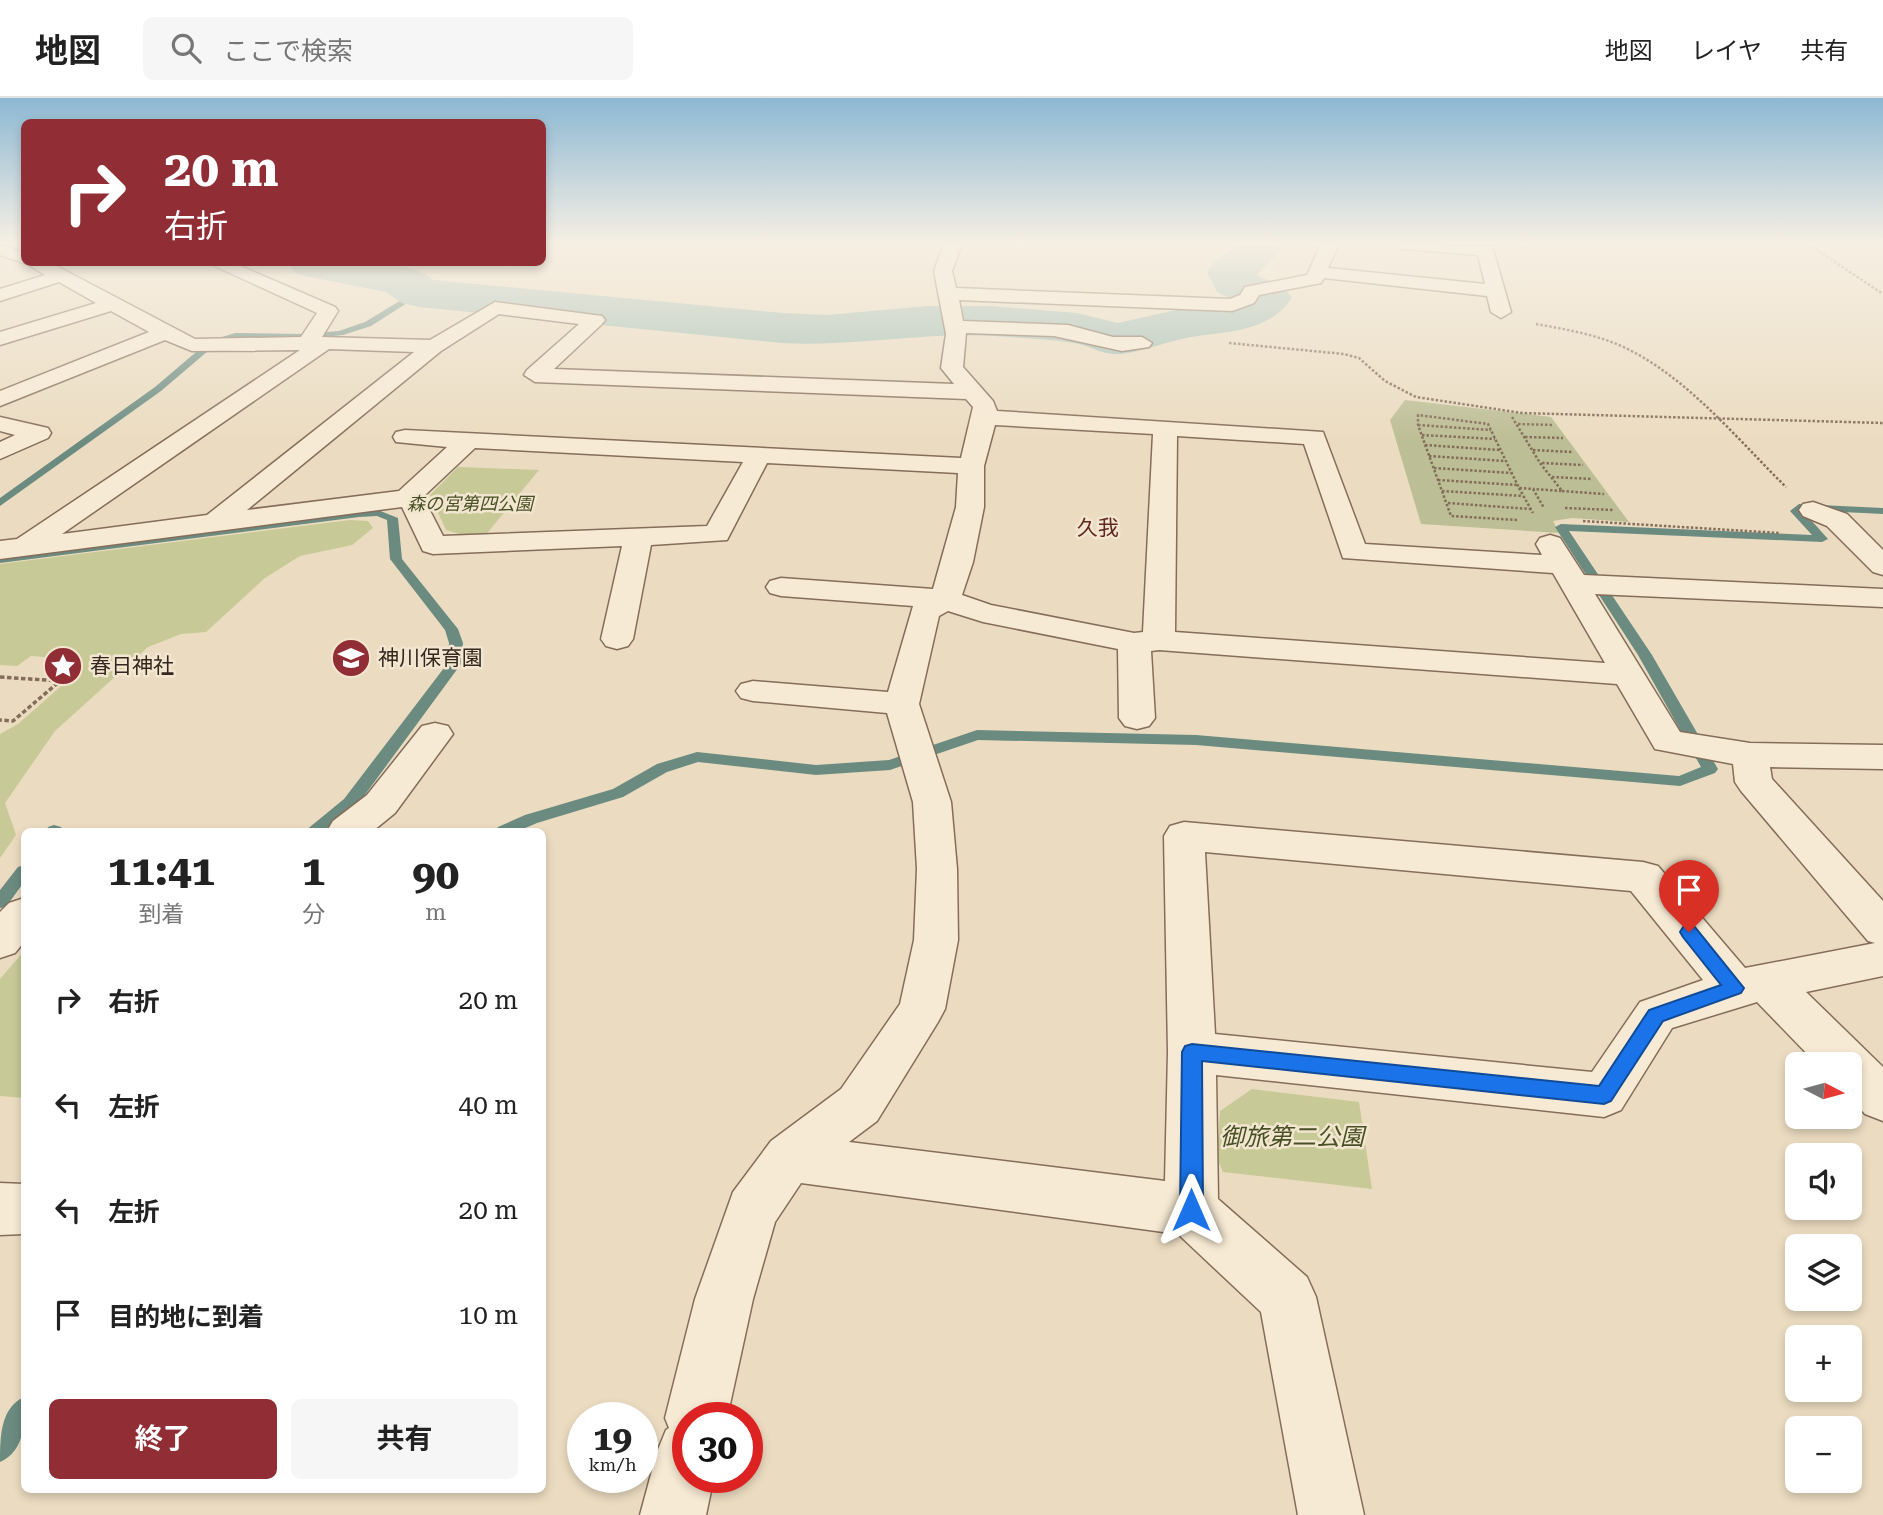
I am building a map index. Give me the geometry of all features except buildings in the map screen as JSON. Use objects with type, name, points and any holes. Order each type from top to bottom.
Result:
[{"type":"street","points":[[0,339],[94,310]]},
{"type":"street","points":[[125,310],[192,345],[313,340],[434,347]]},
{"type":"street","points":[[11,549],[313,340],[328,311],[326,310]]},
{"type":"street","points":[[214,523],[434,347],[492,310]]},
{"type":"street","points":[[513,310],[595,320],[535,375],[972,392]]},
{"type":"street","points":[[700,1402],[724,1299],[752,1209],[789,1158],[859,1105],[922,1009],[936,940],[937,869],[932,802],[902,704],[924,612],[945,599],[958,562],[970,507],[971,466],[985,417],[985,406],[952,368],[952,310]]},
{"type":"street","points":[[953,323],[1057,330],[1127,346],[1142,343]]},
{"type":"street","points":[[0,399],[165,333]]},
{"type":"street","points":[[985,417],[1314,437],[1353,552],[1584,580],[1883,598]]},
{"type":"street","points":[[0,424],[39,433],[0,451]]},
{"type":"street","points":[[1136,718],[1147,641],[1165,428]]},
{"type":"street","points":[[405,437],[971,466]]},
{"type":"street","points":[[11,549],[407,498],[469,440]]},
{"type":"street","points":[[407,498],[415,504],[433,545],[717,534],[759,455]]},
{"type":"street","points":[[1803,501],[1837,520],[1880,561]]},
{"type":"street","points":[[1541,521],[1584,580],[1629,675],[1668,740],[1718,749],[1883,757]]},
{"type":"street","points":[[617,639],[638,537]]},
{"type":"street","points":[[781,587],[945,599],[983,613],[1147,641],[1629,675]]},
{"type":"street","points":[[752,691],[902,704]]},
{"type":"street","points":[[351,828],[381,804],[435,734]]},
{"type":"street","points":[[1718,749],[1754,782],[1883,929]]},
{"type":"street","points":[[1191,1210],[1192,1052],[1184,836],[1643,877],[1750,985],[1833,1052]]},
{"type":"street","points":[[0,941],[21,917]]},
{"type":"street","points":[[1192,1052],[1604,1095],[1656,1015],[1750,985],[1883,959]]},
{"type":"street","points":[[1862,1078],[1883,1099]]},
{"type":"street","points":[[789,1158],[1191,1210],[1287,1297],[1331,1515]]},
{"type":"street","points":[[0,1209],[21,1209]]},
{"type":"street","points":[[673,1515],[678,1493]]},
{"type":"path","points":[[1501,312],[1502,317],[1589,334],[1621,345],[1655,363],[1803,501]]},
{"type":"path","points":[[1142,343],[1200,340],[1344,354],[1359,358],[1385,381],[1416,397],[1482,409],[1883,423]]},
{"type":"path","points":[[1541,521],[1518,486],[1488,424],[1420,414],[1418,425],[1424,445],[1451,516],[1541,521],[1782,533]]},
{"type":"path","points":[[1512,417],[1540,463],[1562,491]]},
{"type":"path","points":[[1418,425],[1491,430]]},
{"type":"path","points":[[1518,425],[1554,425]]},
{"type":"path","points":[[1422,435],[1495,439]]},
{"type":"path","points":[[1525,437],[1563,438]]},
{"type":"path","points":[[1424,445],[1500,450]]},
{"type":"path","points":[[1533,450],[1572,452]]},
{"type":"path","points":[[1429,456],[1506,461]]},
{"type":"path","points":[[1540,463],[1583,465]]},
{"type":"path","points":[[1434,468],[1511,473]]},
{"type":"path","points":[[1552,477],[1592,479]]},
{"type":"path","points":[[1437,480],[1604,494]]},
{"type":"path","points":[[1534,489],[1541,521]]},
{"type":"path","points":[[1442,491],[1524,496]]},
{"type":"path","points":[[1447,503],[1531,509]]},
{"type":"path","points":[[1541,521],[1613,510]]},
{"type":"path","points":[[0,677],[60,681],[13,721],[0,720]]},
{"type":"green space","points":[[1405,400],[1551,417],[1629,522],[1572,518],[1553,521],[1559,533],[1421,524],[1390,420]]},
{"type":"green space","name":"森の宮第四公園","points":[[458,467],[539,470],[484,537],[466,536],[446,530],[430,495]]},
{"type":"green space","points":[[350,520],[368,521],[373,528],[352,545],[300,556],[265,578],[206,632],[181,634],[148,647],[55,731],[5,803],[16,835],[0,858],[0,734],[18,724],[68,680],[68,673],[82,660],[31,656],[17,666],[0,665],[0,564]]},
{"type":"green space","points":[[21,954],[21,1098],[0,1096],[0,979]]},
{"type":"green space","name":"御旅第二公園","points":[[1252,1089],[1359,1102],[1372,1189],[1223,1172],[1217,1158],[1220,1111]]},
{"type":"waterway","points":[[0,503],[158,389],[212,343],[235,336],[304,337],[340,333],[368,324],[391,310]]},
{"type":"waterway","points":[[597,310],[827,330],[927,321],[992,321],[1077,328],[1118,339],[1185,323],[1235,317],[1252,310]]},
{"type":"waterway","points":[[511,828],[531,819],[618,793],[662,768],[697,757],[816,770],[890,765],[977,735],[1196,740],[1680,781],[1710,769],[1645,655],[1561,527],[1822,539],[1796,511],[1799,507],[1883,511]]},
{"type":"waterway","points":[[0,559],[359,514],[378,513],[392,518],[396,559],[451,629],[456,643],[454,664],[350,803],[317,828]]},
{"type":"waterway","points":[[0,902],[21,875]]},
{"type":"waterway","points":[[0,1449],[21,1415]]},
{"type":"place","name":"神川保育園","points":[[351,658]]},
{"type":"place","name":"春日神社","points":[[63,666]]},
{"type":"district","name":"久我","points":[[1098,528]]},
{"type":"route","points":[[1191,1210],[1192,1052],[1604,1095],[1656,1015],[1735,988],[1689,932]]}]
